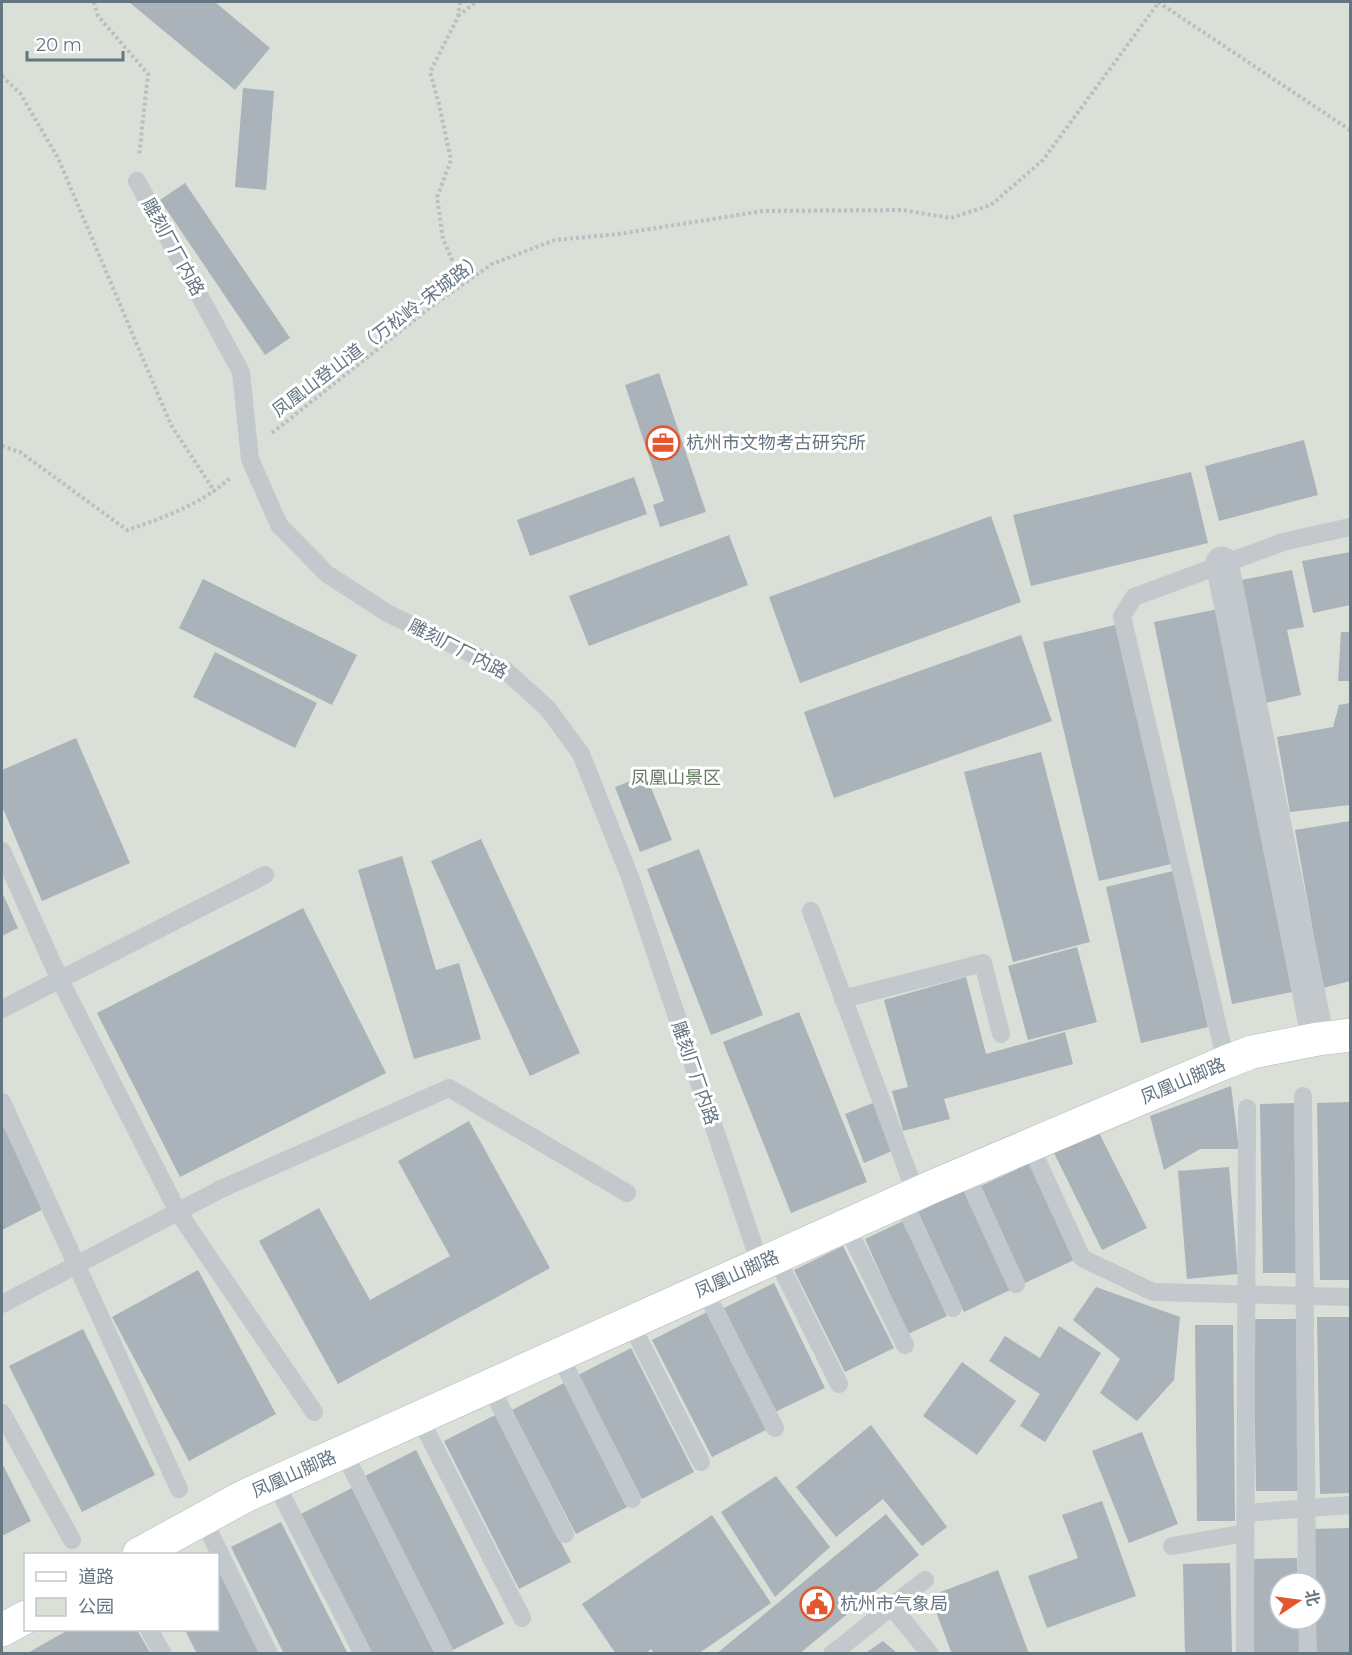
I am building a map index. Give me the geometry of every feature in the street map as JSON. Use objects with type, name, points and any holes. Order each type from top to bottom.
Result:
[{"type":"street","points":[[1222,563],[1318,1039]]},
{"type":"street","name":"凤凰山脚路","points":[[141,1553],[244,1496],[846,1225],[1030,1145],[1252,1052],[1350,1035]]},
{"type":"street","points":[[2,1630],[24,1618]]},
{"type":"lane","name":"雕刻厂厂内路","points":[[136,181],[241,372],[250,459],[279,525],[327,574],[387,613],[505,670],[548,709],[581,754],[630,877],[768,1260],[839,1384]]},
{"type":"lane","points":[[1226,1062],[1122,616],[1134,597],[1282,542],[1350,526]]},
{"type":"lane","points":[[2,851],[59,978],[178,1212],[314,1412]]},
{"type":"lane","points":[[2,1009],[265,874]]},
{"type":"lane","points":[[811,911],[909,1197],[953,1308]]},
{"type":"lane","points":[[843,999],[982,963],[1000,1034]]},
{"type":"lane","points":[[2,1304],[221,1189],[449,1088],[627,1193]]},
{"type":"lane","points":[[1303,1096],[1307,1571]]},
{"type":"lane","points":[[2,1102],[179,1489]]},
{"type":"lane","points":[[1245,1653],[1247,1108]]},
{"type":"lane","points":[[1030,1145],[1082,1258],[1153,1292],[1350,1297]]},
{"type":"lane","points":[[965,1173],[1016,1284]]},
{"type":"lane","points":[[846,1225],[905,1345]]},
{"type":"lane","points":[[704,1289],[775,1428]]},
{"type":"lane","points":[[630,1322],[701,1462]]},
{"type":"lane","points":[[559,1354],[632,1499]]},
{"type":"lane","points":[[490,1386],[565,1534]]},
{"type":"lane","points":[[2,1413],[72,1540]]},
{"type":"lane","points":[[419,1417],[522,1618]]},
{"type":"lane","points":[[343,1452],[444,1651]]},
{"type":"lane","points":[[275,1482],[363,1653]]},
{"type":"lane","points":[[1245,1513],[1350,1505]]},
{"type":"lane","points":[[203,1519],[269,1653]]},
{"type":"lane","points":[[1172,1546],[1245,1533]]},
{"type":"lane","points":[[832,1653],[925,1580]]},
{"type":"lane","points":[[892,1606],[930,1653]]},
{"type":"lane","points":[[150,1631],[163,1653]]},
{"type":"lane","points":[[1307,1631],[1308,1653]]},
{"type":"path","points":[[94,2],[98,16],[148,74],[136,181]]},
{"type":"path","points":[[460,2],[458,17],[430,72],[451,160],[437,197],[443,239],[463,285]]},
{"type":"path","points":[[458,17],[476,2]]},
{"type":"path","points":[[1158,2],[1350,129]]},
{"type":"path","name":"凤凰山登山道（万松岭-宋城路）","points":[[2,446],[20,452],[127,530],[164,518],[215,492],[250,459],[276,428],[463,285],[492,264],[555,240],[618,234],[763,211],[902,210],[951,218],[991,205],[1042,160],[1158,2]]},
{"type":"path","points":[[2,76],[20,93],[58,158],[171,425],[215,492]]},
{"type":"green space","name":"凤凰山景区","points":[[2,2],[1350,2],[1350,1653],[2,1654]]},
{"type":"building","points":[[129,2],[215,2],[270,48],[235,90]]},
{"type":"building","points":[[243,88],[274,91],[266,190],[235,187]]},
{"type":"building","points":[[185,183],[290,338],[265,355],[160,200]]},
{"type":"building","name":"杭州市文物考古研究所","points":[[659,373],[706,512],[660,527],[653,505],[664,501],[625,385]]},
{"type":"building","points":[[1304,440],[1318,495],[1219,521],[1205,466]]},
{"type":"building","points":[[1191,472],[1208,543],[1031,586],[1013,515]]},
{"type":"building","points":[[634,477],[647,514],[530,556],[517,520]]},
{"type":"building","points":[[991,516],[1021,602],[800,683],[769,597]]},
{"type":"building","points":[[729,535],[748,585],[589,646],[569,596]]},
{"type":"building","points":[[1350,552],[1350,605],[1313,613],[1302,561]]},
{"type":"building","points":[[1292,570],[1304,627],[1287,630],[1301,695],[1261,704],[1236,581]]},
{"type":"building","points":[[203,579],[357,655],[332,705],[179,628]]},
{"type":"building","points":[[1223,608],[1302,990],[1232,1004],[1154,622]]},
{"type":"building","points":[[1115,625],[1171,864],[1099,881],[1043,642]]},
{"type":"building","points":[[1341,632],[1350,632],[1350,681],[1338,681]]},
{"type":"building","points":[[1021,635],[1052,721],[834,798],[804,712]]},
{"type":"building","points":[[215,652],[317,703],[295,748],[193,697]]},
{"type":"building","points":[[1350,703],[1350,805],[1290,812],[1277,737],[1333,727],[1339,705]]},
{"type":"building","points":[[76,738],[130,863],[42,901],[2,806],[2,770]]},
{"type":"building","points":[[1041,752],[1090,942],[1013,962],[964,772]]},
{"type":"building","points":[[646,775],[672,840],[640,852],[615,787]]},
{"type":"building","points":[[1350,821],[1350,981],[1323,988],[1295,830]]},
{"type":"building","points":[[481,839],[580,1053],[530,1076],[431,861]]},
{"type":"building","points":[[699,849],[763,1015],[711,1035],[647,869]]},
{"type":"building","points":[[402,856],[436,970],[459,963],[481,1039],[414,1059],[358,870]]},
{"type":"building","points":[[1173,871],[1208,1027],[1141,1043],[1106,887]]},
{"type":"building","points":[[2,892],[18,928],[2,936]]},
{"type":"building","points":[[303,908],[386,1073],[180,1177],[97,1013]]},
{"type":"building","points":[[1077,947],[1097,1022],[1028,1040],[1008,966]]},
{"type":"building","points":[[966,977],[986,1054],[1065,1032],[1073,1064],[944,1099],[950,1119],[903,1131],[892,1091],[908,1087],[884,1000]]},
{"type":"building","points":[[799,1012],[867,1182],[791,1213],[723,1042]]},
{"type":"building","points":[[1231,1086],[1239,1149],[1200,1149],[1164,1170],[1150,1116]]},
{"type":"building","points":[[2,1098],[55,1203],[2,1230]]},
{"type":"building","points":[[1350,1102],[1350,1280],[1320,1280],[1317,1103]]},
{"type":"building","points":[[873,1103],[892,1151],[864,1163],[845,1114]]},
{"type":"building","points":[[1294,1103],[1297,1273],[1263,1273],[1260,1104]]},
{"type":"building","points":[[469,1121],[550,1268],[338,1384],[259,1241],[319,1208],[370,1300],[450,1256],[398,1161]]},
{"type":"building","points":[[1097,1129],[1147,1228],[1102,1250],[1053,1151]]},
{"type":"building","points":[[1030,1163],[1074,1260],[1025,1283],[981,1186]]},
{"type":"building","points":[[1229,1167],[1238,1274],[1187,1279],[1178,1171]]},
{"type":"building","points":[[964,1190],[1010,1290],[964,1312],[918,1212]]},
{"type":"building","points":[[903,1221],[947,1316],[908,1334],[865,1239]]},
{"type":"building","points":[[843,1246],[894,1348],[845,1372],[794,1270]]},
{"type":"building","points":[[198,1270],[276,1414],[189,1461],[112,1317]]},
{"type":"building","points":[[774,1283],[825,1388],[775,1412],[724,1308]]},
{"type":"building","points":[[1096,1287],[1180,1317],[1174,1380],[1137,1421],[1100,1393],[1120,1359],[1073,1320]]},
{"type":"building","points":[[707,1312],[766,1430],[712,1457],[652,1340]]},
{"type":"building","points":[[1317,1317],[1350,1317],[1350,1493],[1320,1494]]},
{"type":"building","points":[[1253,1319],[1298,1319],[1301,1491],[1256,1491]]},
{"type":"building","points":[[1195,1325],[1233,1325],[1235,1521],[1197,1521]]},
{"type":"building","points":[[1059,1326],[1101,1353],[1045,1442],[1020,1426],[1040,1394],[989,1361],[1005,1336],[1040,1358]]},
{"type":"building","points":[[83,1329],[155,1475],[82,1512],[9,1366]]},
{"type":"building","points":[[631,1348],[694,1472],[642,1499],[578,1375]]},
{"type":"building","points":[[962,1362],[1016,1401],[977,1455],[923,1416]]},
{"type":"building","points":[[564,1383],[627,1507],[576,1534],[512,1410]]},
{"type":"building","points":[[495,1415],[571,1562],[519,1589],[444,1441]]},
{"type":"building","points":[[871,1425],[947,1527],[922,1546],[883,1499],[836,1537],[796,1487]]},
{"type":"building","points":[[1142,1432],[1178,1524],[1129,1543],[1092,1451]]},
{"type":"building","points":[[416,1450],[504,1624],[453,1650],[365,1476]]},
{"type":"building","points":[[2,1463],[31,1521],[2,1536]]},
{"type":"building","points":[[776,1476],[830,1547],[775,1597],[721,1512]]},
{"type":"building","points":[[352,1488],[435,1654],[371,1654],[301,1514]]},
{"type":"building","points":[[1102,1501],[1136,1596],[1047,1628],[1028,1576],[1078,1558],[1062,1515]]},
{"type":"building","name":"杭州市气象局","points":[[886,1514],[919,1555],[799,1654],[716,1654]]},
{"type":"building","points":[[712,1515],[771,1603],[698,1654],[654,1654],[651,1649],[645,1654],[616,1654],[582,1604]]},
{"type":"building","points":[[281,1522],[348,1654],[284,1654],[231,1547]]},
{"type":"building","points":[[1350,1528],[1350,1654],[1314,1654],[1315,1631],[1328,1631],[1328,1571],[1313,1571],[1312,1529]]},
{"type":"building","points":[[1297,1558],[1298,1571],[1268,1571],[1268,1631],[1299,1631],[1300,1654],[1254,1654],[1251,1559]]},
{"type":"building","points":[[1230,1563],[1232,1654],[1185,1654],[1183,1564]]},
{"type":"building","points":[[219,1569],[261,1654],[197,1654],[186,1631],[219,1631]]},
{"type":"building","name":"杭州市气象局","points":[[998,1570],[1029,1654],[952,1654],[930,1596]]},
{"type":"building","points":[[66,1631],[138,1631],[151,1654],[26,1654]]},
{"type":"building","name":"杭州市气象局","points":[[883,1641],[898,1654],[864,1654]]},
{"type":"place","name":"杭州市文物考古研究所","points":[[663,443]]},
{"type":"place","name":"杭州市气象局","points":[[817,1604]]}]
